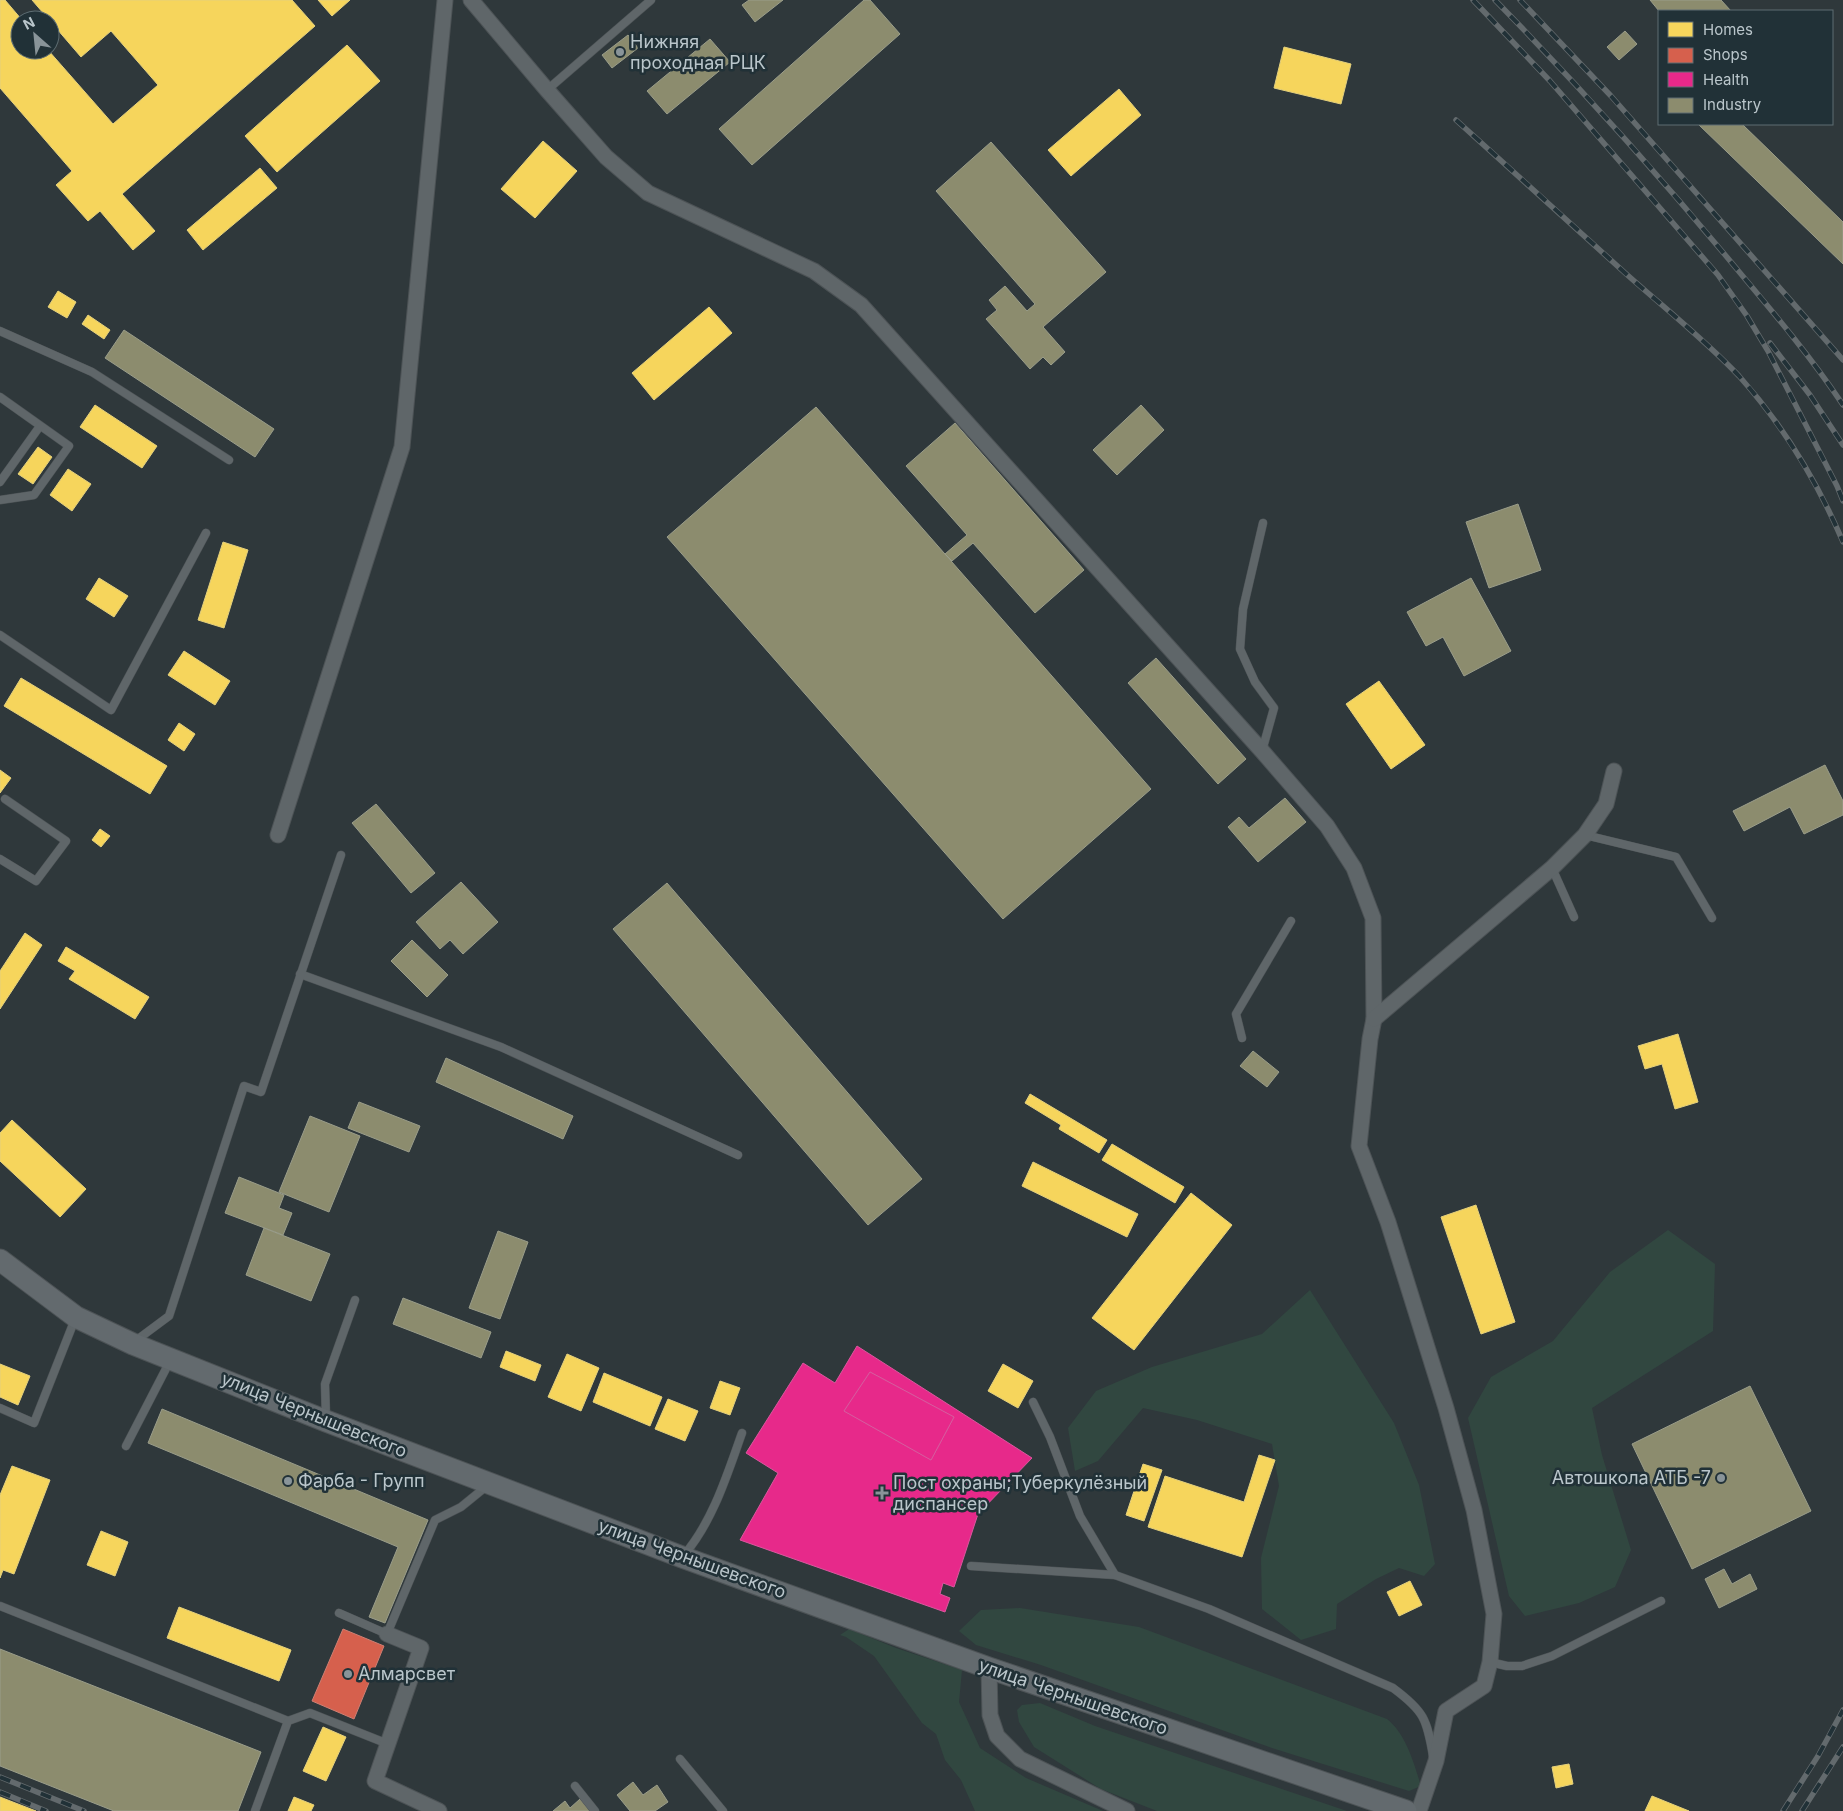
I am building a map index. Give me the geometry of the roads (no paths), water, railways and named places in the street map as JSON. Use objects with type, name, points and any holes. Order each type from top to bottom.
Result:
[{"type":"main road","name":"улица Чернышевского","points":[[0,1260],[76,1318],[133,1344],[326,1421],[682,1557],[989,1668],[1406,1811]]},
{"type":"street","points":[[278,835],[402,447],[445,0]]},
{"type":"street","points":[[471,0],[606,157],[648,193],[814,271],[861,305],[1328,826],[1354,868],[1373,918],[1374,1019],[1370,1039],[1360,1146],[1397,1250],[1446,1408],[1474,1510],[1494,1614],[1490,1662],[1484,1686],[1446,1711],[1436,1761],[1418,1811]]},
{"type":"street","points":[[1374,1019],[1552,868],[1585,835],[1606,804],[1614,771]]},
{"type":"street","points":[[387,1634],[421,1648],[375,1782],[439,1811]]},
{"type":"street","points":[[989,1668],[988,1694],[990,1715],[997,1736],[1020,1759],[1128,1811]]},
{"type":"lane","points":[[547,90],[652,0]]},
{"type":"lane","points":[[0,331],[92,372],[228,460]]},
{"type":"lane","points":[[0,397],[69,446],[34,495],[0,500]]},
{"type":"lane","points":[[0,482],[40,426]]},
{"type":"lane","points":[[1262,751],[1274,708],[1255,682],[1240,649],[1243,609],[1264,522]]},
{"type":"lane","points":[[0,635],[111,710],[206,533]]},
{"type":"lane","points":[[0,859],[36,881],[66,842],[5,799]]},
{"type":"lane","points":[[1585,835],[1676,858],[1712,918]]},
{"type":"lane","points":[[133,1344],[169,1316],[244,1086],[260,1092],[342,855]]},
{"type":"lane","points":[[1552,868],[1574,917]]},
{"type":"lane","points":[[1242,1038],[1236,1014],[1292,921]]},
{"type":"lane","points":[[300,974],[501,1047],[738,1155]]},
{"type":"lane","points":[[326,1421],[325,1384],[355,1300]]},
{"type":"lane","points":[[0,1408],[34,1422],[76,1318]]},
{"type":"lane","points":[[126,1446],[171,1358]]},
{"type":"lane","points":[[1033,1402],[1050,1437],[1080,1516],[1114,1575]]},
{"type":"lane","points":[[682,1557],[703,1527],[719,1496],[742,1433]]},
{"type":"lane","points":[[339,1613],[387,1634],[435,1520],[461,1507],[489,1484]]},
{"type":"lane","points":[[971,1566],[1114,1575],[1209,1609],[1393,1688],[1410,1700],[1425,1718],[1434,1758],[1431,1778]]},
{"type":"lane","points":[[1490,1662],[1507,1666],[1522,1666],[1552,1656],[1661,1601]]},
{"type":"lane","points":[[0,1606],[288,1721],[310,1713],[388,1744]]},
{"type":"lane","points":[[255,1811],[288,1721]]},
{"type":"lane","points":[[680,1759],[723,1811]]},
{"type":"lane","points":[[575,1786],[595,1811]]},
{"type":"railway","points":[[1473,0],[1550,81],[1718,275],[1747,316],[1768,351],[1843,501]]},
{"type":"railway","points":[[1495,0],[1588,98],[1678,199],[1791,335],[1843,405]]},
{"type":"railway","points":[[1520,0],[1611,96],[1843,360]]},
{"type":"railway","points":[[1456,120],[1726,362],[1739,376],[1770,414],[1798,455],[1822,498],[1843,542]]},
{"type":"railway","points":[[1770,343],[1810,395],[1843,445]]},
{"type":"railway","points":[[1783,1811],[1818,1756],[1843,1710]]},
{"type":"railway","points":[[1802,1811],[1843,1747]]},
{"type":"railway","points":[[0,1777],[84,1811]]},
{"type":"railway","points":[[0,1792],[46,1811]]},
{"type":"place","name":"Нижняя проходная РЦК","points":[[620,52]]},
{"type":"place","name":"Автошкола АТБ -7","points":[[1721,1478]]},
{"type":"place","name":"Фарба - Групп","points":[[288,1481]]},
{"type":"place","name":"Пост охраны;Туберкулёзный диспансер","points":[[882,1493]]},
{"type":"place","name":"Алмарсвет","points":[[348,1674]]}]
